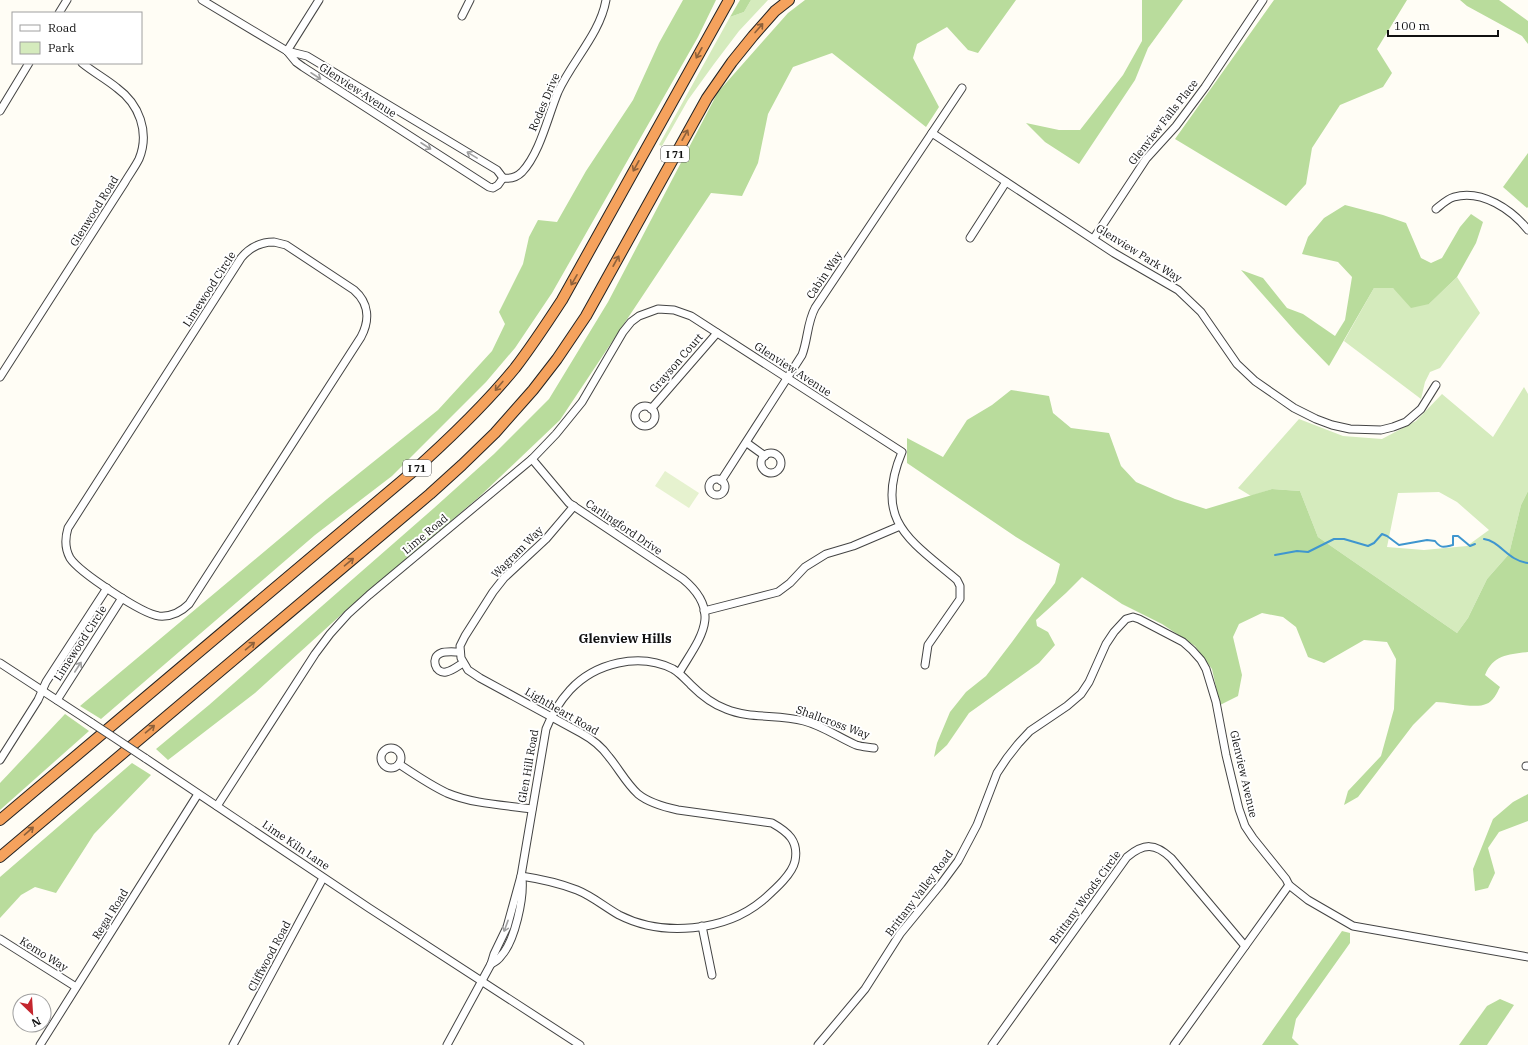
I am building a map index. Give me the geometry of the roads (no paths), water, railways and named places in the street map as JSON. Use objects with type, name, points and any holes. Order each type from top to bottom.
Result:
[{"type":"highway","name":"I 71","points":[[0,820],[410,474],[462,426],[492,394],[527,351],[562,300],[728,0]]},
{"type":"highway","points":[[775,11],[780,0]]},
{"type":"highway","name":"I 71","points":[[0,857],[430,494],[462,465],[511,416],[557,359],[586,316],[707,98],[732,62],[775,11],[789,0]]},
{"type":"street","name":"Glenview Avenue","points":[[202,0],[286,51],[303,67],[489,187],[493,188],[498,185],[503,178]]},
{"type":"street","points":[[319,0],[286,51],[307,56],[497,170],[503,178]]},
{"type":"street","points":[[462,16],[470,0]]},
{"type":"street","name":"Rodes Drive","points":[[503,178],[510,179],[519,175],[529,162],[543,134],[558,92],[600,20],[606,0]]},
{"type":"street","name":"Glenview Falls Place","points":[[1094,238],[1146,159],[1176,126],[1201,92],[1263,0]]},
{"type":"street","points":[[0,111],[28,64]]},
{"type":"street","name":"Glenwood Road","points":[[0,377],[117,195],[140,154],[143,140],[139,114],[132,103],[118,88],[83,64]]},
{"type":"street","name":"Cabin Way","points":[[722,481],[802,354],[805,346],[808,324],[815,308],[962,88]]},
{"type":"street","name":"Glenview Park Way","points":[[932,133],[1094,238],[1114,253],[1178,290],[1200,312],[1238,364],[1255,381],[1294,408],[1332,425],[1350,429],[1380,430],[1406,422],[1421,409],[1436,385]]},
{"type":"street","points":[[970,238],[1006,182]]},
{"type":"street","points":[[1436,208],[1446,200],[1454,197],[1474,195],[1503,208],[1517,217],[1528,230]]},
{"type":"street","name":"Limewood Circle","points":[[274,242],[286,245],[360,295],[367,312],[363,333],[189,604],[178,613],[158,616],[148,613],[122,598],[77,567],[71,559],[66,546],[66,538],[70,524],[246,253],[253,247],[262,243],[274,242]]},
{"type":"street","name":"Glenview Avenue","points":[[670,309],[680,311],[691,316],[902,452],[892,479],[891,494],[894,516],[900,526]]},
{"type":"street","name":"Lime Road","points":[[217,806],[315,654],[334,629],[348,614],[532,459],[556,434],[582,402],[623,332],[631,322],[649,311],[670,309]]},
{"type":"street","name":"Grayson Court","points":[[651,408],[717,333]]},
{"type":"street","points":[[747,443],[764,456]]},
{"type":"street","name":"Carlingford Drive","points":[[532,459],[574,506],[683,579],[698,594],[704,611]]},
{"type":"street","name":"Wagram Way","points":[[461,658],[460,646],[493,592],[504,578],[546,539],[574,506]]},
{"type":"street","points":[[679,673],[701,636],[704,625],[704,611],[778,592],[790,583],[805,567],[826,554],[853,546],[900,526],[909,538],[957,580],[960,586],[960,599],[928,645],[926,665]]},
{"type":"street","name":"Limewood Circle","points":[[0,760],[38,700],[42,690],[107,588]]},
{"type":"street","name":"Limewood Circle","points":[[57,700],[122,598]]},
{"type":"street","name":"Glenview Avenue","points":[[1126,619],[1134,617],[1139,619],[1183,642],[1201,660],[1206,669],[1216,702],[1226,755],[1243,820],[1253,838],[1286,879],[1289,885],[1316,906],[1353,926],[1528,957]]},
{"type":"street","name":"Brittany Valley Road","points":[[818,1045],[865,989],[900,934],[958,861],[977,825],[997,773],[1007,758],[1030,731],[1067,706],[1081,694],[1089,682],[1106,644],[1114,632],[1126,619]]},
{"type":"street","name":"Lightheart Road","points":[[461,658],[468,670],[475,675],[581,733],[594,742],[608,756],[629,785],[649,801],[663,807],[678,810],[772,823],[784,830],[796,848],[794,863],[791,870],[780,885],[750,909],[718,923],[702,926]]},
{"type":"street","name":"Glen Hill Road","points":[[492,964],[494,954],[516,909],[523,888],[521,876],[544,736],[551,717],[561,701],[570,689],[593,673],[608,666],[634,660],[648,661],[662,664],[679,673]]},
{"type":"street","name":"Lime Kiln Lane","points":[[0,662],[323,878],[580,1045]]},
{"type":"street","name":"Shallcross Way","points":[[679,673],[701,694],[726,710],[740,713],[783,716],[804,721],[823,728],[858,745],[874,748]]},
{"type":"street","points":[[399,764],[431,785],[448,793],[467,799],[532,809]]},
{"type":"street","name":"Regal Road","points":[[40,1045],[198,794]]},
{"type":"street","name":"Brittany Woods Circle","points":[[992,1045],[1127,857],[1134,850],[1150,846],[1163,850],[1245,946]]},
{"type":"street","points":[[521,876],[551,881],[578,891],[619,915],[647,925],[666,928],[702,926],[712,975]]},
{"type":"street","name":"Cliffwood Road","points":[[233,1045],[323,878]]},
{"type":"street","points":[[1174,1045],[1289,885]]},
{"type":"street","name":"Glen Hill Road","points":[[447,1045],[482,980],[492,964],[502,956],[513,934],[516,909]]},
{"type":"street","name":"Kemo Way","points":[[0,939],[76,988]]},
{"type":"street","points":[[501,940],[508,943]]},
{"type":"waterway","points":[[1275,555],[1297,551],[1308,552],[1334,539],[1344,539],[1368,546],[1374,543],[1382,534],[1399,545],[1427,540],[1435,541],[1443,547],[1453,545],[1453,536],[1458,536],[1470,546],[1475,544]]},
{"type":"waterway","points":[[1484,539],[1495,543],[1515,559],[1528,563]]},
{"type":"district","name":"Glenview Hills","points":[[625,638]]}]
